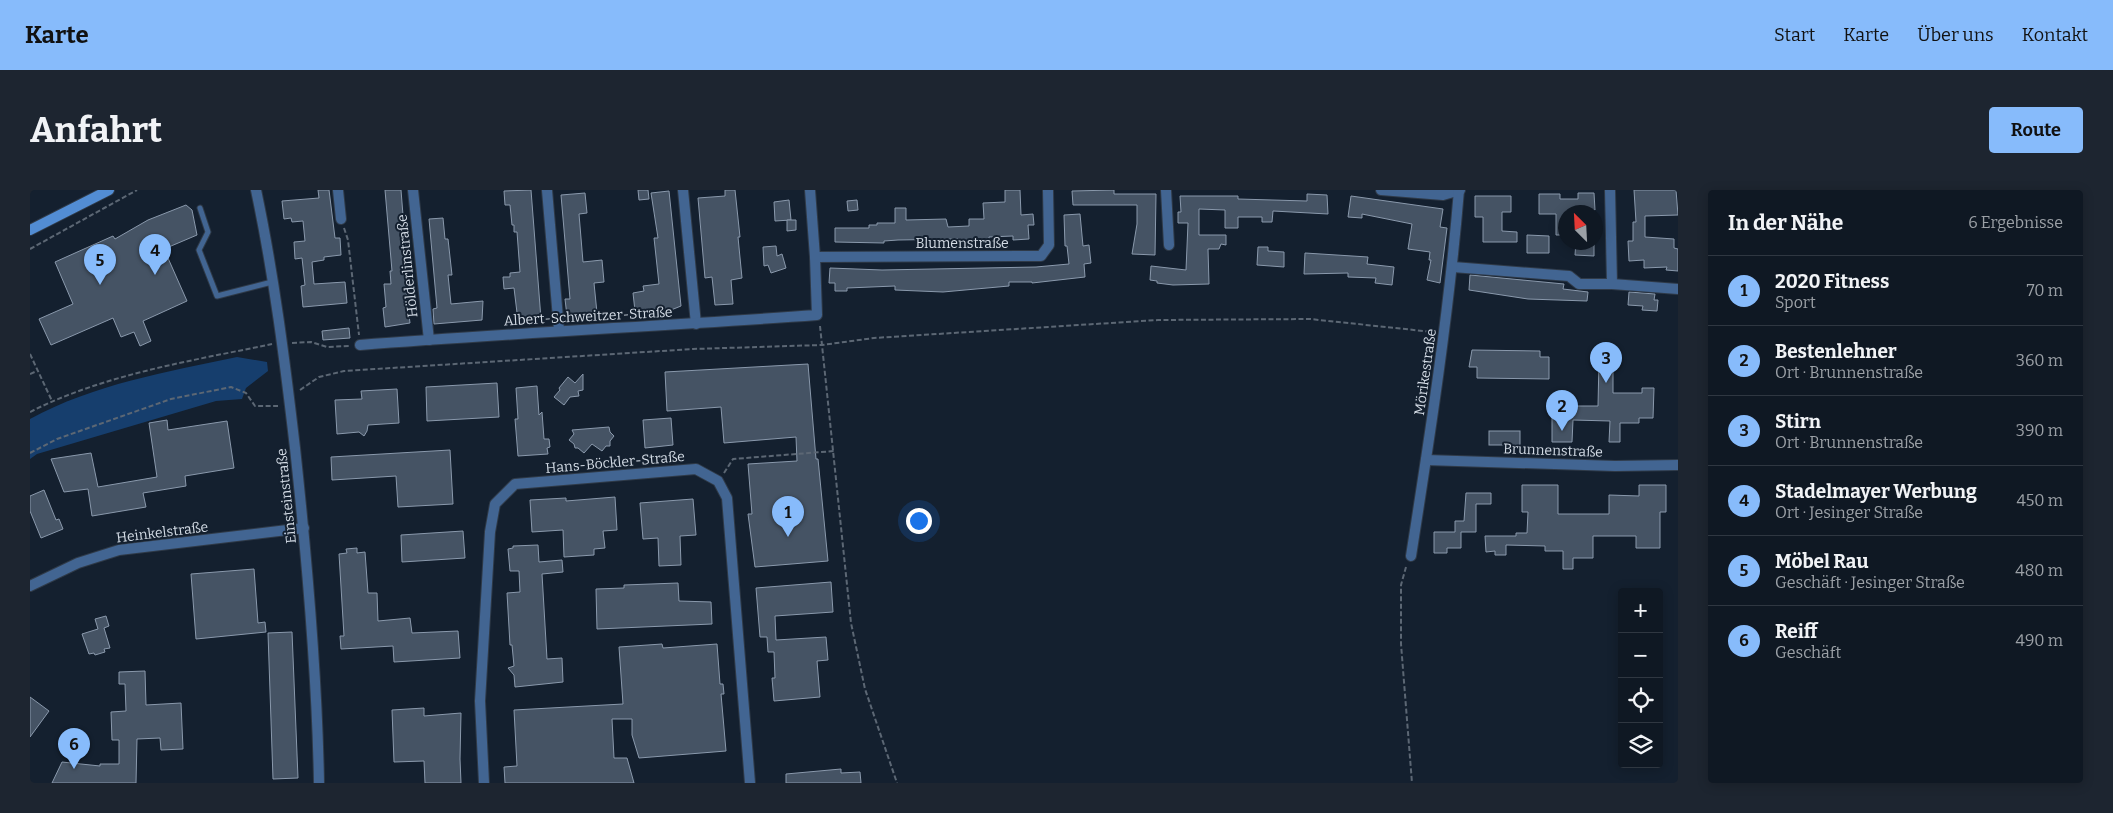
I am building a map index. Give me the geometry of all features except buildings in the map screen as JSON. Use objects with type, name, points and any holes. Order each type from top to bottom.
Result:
[{"type":"main road","points":[[30,230],[109,190]]},
{"type":"street","name":"Einsteinstraße","points":[[251,190],[260,208]]},
{"type":"street","name":"Einsteinstraße","points":[[256,190],[281,343],[304,528],[318,724],[319,783]]},
{"type":"street","points":[[338,190],[341,219]]},
{"type":"street","name":"Hölderlinstraße","points":[[413,190],[429,340]]},
{"type":"street","points":[[547,190],[559,330]]},
{"type":"street","points":[[683,190],[696,324]]},
{"type":"street","points":[[810,190],[817,315]]},
{"type":"street","name":"Blumenstraße","points":[[815,257],[1041,256],[1049,244],[1048,190]]},
{"type":"street","points":[[1166,190],[1169,245]]},
{"type":"street","points":[[1381,190],[1443,195],[1459,190]]},
{"type":"street","name":"Mörikestraße","points":[[1411,556],[1453,267],[1459,190]]},
{"type":"street","points":[[1610,190],[1612,284]]},
{"type":"street","points":[[1453,267],[1569,276],[1579,284],[1612,284],[1678,289]]},
{"type":"street","name":"Albert-Schweitzer-Straße","points":[[360,345],[559,330],[696,324],[817,315]]},
{"type":"street","name":"Brunnenstraße","points":[[1426,460],[1615,466],[1678,465]]},
{"type":"street","name":"Hans-Böckler-Straße","points":[[484,783],[480,701],[490,532],[495,504],[515,484],[696,469],[718,481]]},
{"type":"street","points":[[718,481],[727,498],[750,783]]},
{"type":"street","name":"Heinkelstraße","points":[[30,586],[78,562],[119,550],[304,528]]},
{"type":"lane","points":[[200,208],[208,232],[199,250],[217,296],[272,282]]},
{"type":"path","points":[[30,249],[137,190]]},
{"type":"path","points":[[30,412],[52,401],[129,374],[281,343],[311,342],[327,347],[360,345],[348,240],[341,219]]},
{"type":"path","points":[[817,315],[834,451],[851,623],[864,689],[897,783]]},
{"type":"path","points":[[30,453],[57,439],[171,399],[231,387],[246,393],[255,406],[278,407],[288,396],[303,389],[319,377],[344,371],[693,349],[822,345],[874,338],[1158,320],[1310,319],[1444,334]]},
{"type":"path","points":[[30,354],[52,401]]},
{"type":"path","points":[[30,374],[38,371]]},
{"type":"path","points":[[718,481],[733,458],[834,451]]},
{"type":"path","points":[[1411,556],[1403,574],[1401,585],[1401,644],[1412,783]]},
{"type":"shaded area","points":[[237,357],[267,362],[268,371],[246,388],[242,399],[216,401],[37,454],[30,459],[30,419],[54,407],[131,380]]},
{"type":"place","name":"Stadelmayer Werbung","points":[[155,275]]},
{"type":"place","name":"Möbel Rau","points":[[100,285]]},
{"type":"place","name":"Stirn","points":[[1606,383]]},
{"type":"place","name":"Bestenlehner","points":[[1562,431]]},
{"type":"place","name":"2020 Fitness","points":[[788,537]]},
{"type":"place","name":"Reiff","points":[[74,769]]}]
